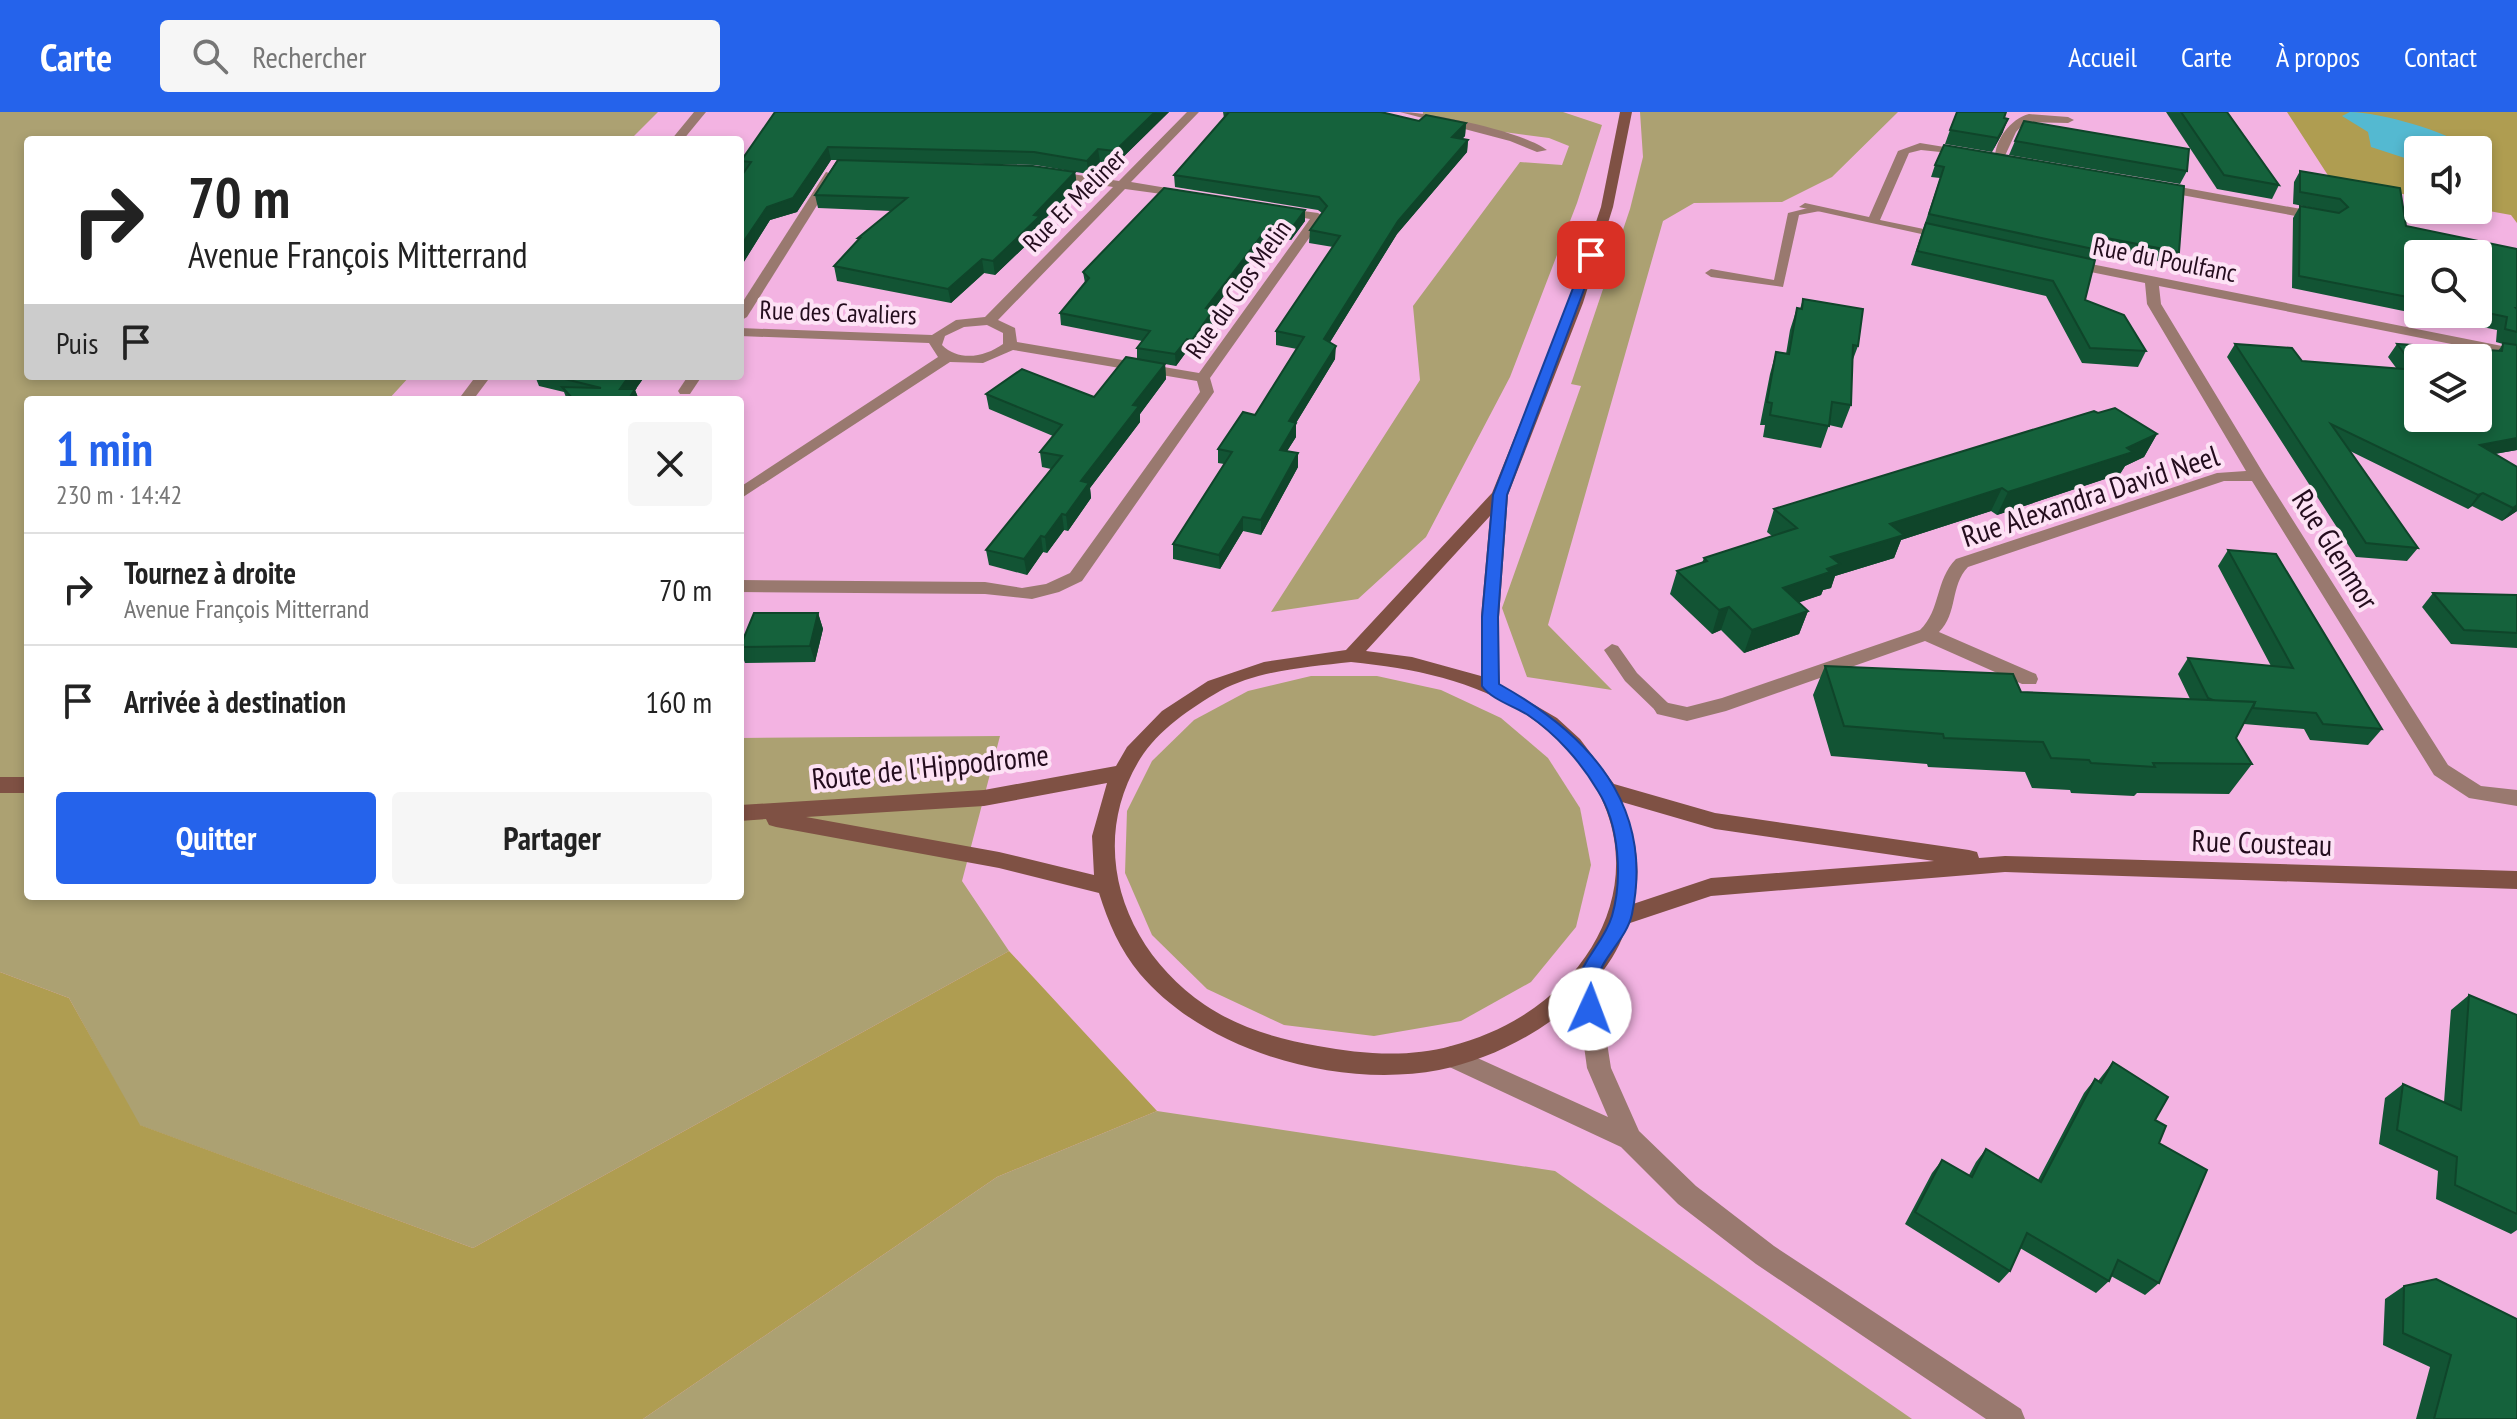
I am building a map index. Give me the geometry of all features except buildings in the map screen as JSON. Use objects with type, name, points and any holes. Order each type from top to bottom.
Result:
[{"type":"main road","points":[[1490,686],[1490,617],[1500,495],[1594,248],[1607,207],[1626,112]]},
{"type":"main road","points":[[1351,656],[1500,495]]},
{"type":"main road","points":[[1351,656],[1399,660],[1446,670],[1490,686],[1535,712],[1573,744],[1608,790],[1625,845],[1628,870],[1622,917],[1586,980],[1550,1013],[1505,1039],[1451,1057],[1358,1065],[1266,1046],[1187,1005],[1131,948],[1114,918],[1104,886],[1101,827],[1120,773],[1159,723],[1215,686],[1280,664],[1351,656]]},
{"type":"main road","name":"Route de l'Hippodrome","points":[[744,813],[984,798],[1120,773]]},
{"type":"main road","points":[[0,785],[24,785]]},
{"type":"main road","name":"Rue Cousteau","points":[[1608,790],[1715,821],[2005,864]]},
{"type":"main road","name":"Route de l'Hippodrome","points":[[744,813],[999,860],[1104,886]]},
{"type":"main road","name":"Rue Cousteau","points":[[1622,917],[1711,887],[2005,864],[2517,880]]},
{"type":"street","points":[[680,136],[700,112]]},
{"type":"street","name":"Rue Er Meliner","points":[[989,321],[1193,112]]},
{"type":"street","points":[[1406,112],[1514,139],[1541,150]]},
{"type":"street","points":[[1999,158],[2012,123],[2019,118],[2036,116],[2068,120]]},
{"type":"street","points":[[1873,222],[1904,151],[1920,146],[1937,147],[2014,161]]},
{"type":"street","points":[[744,311],[835,166],[851,167]]},
{"type":"street","points":[[1035,172],[1199,197]]},
{"type":"street","points":[[2150,186],[2332,218]]},
{"type":"street","name":"Rue du Clos Melin","points":[[744,586],[985,588],[1016,594],[1048,593],[1076,577],[1207,392],[1203,378],[1318,217],[1259,207]]},
{"type":"street","points":[[1810,208],[1963,241]]},
{"type":"street","name":"Rue du Poulfanc","points":[[2053,261],[2517,353]]},
{"type":"street","name":"Rue Glenmor","points":[[2152,281],[2154,304],[2257,476],[2441,770],[2456,784],[2482,796],[2517,798]]},
{"type":"street","points":[[989,321],[1010,331],[1010,345]]},
{"type":"street","name":"Rue des Cavaliers","points":[[935,339],[961,323],[989,321]]},
{"type":"street","name":"Rue des Cavaliers","points":[[744,332],[935,339]]},
{"type":"street","name":"Rue des Cavaliers","points":[[935,339],[939,352],[947,357],[990,357],[1010,345],[1203,378]]},
{"type":"street","points":[[744,491],[947,357]]},
{"type":"street","points":[[468,396],[481,380]]},
{"type":"street","points":[[685,391],[692,380]]},
{"type":"street","name":"Rue Alexandra David Neel","points":[[1926,634],[1941,620],[1952,573],[1962,563],[2223,476],[2257,476]]},
{"type":"street","points":[[1664,709],[1687,714],[1726,704],[1926,634],[2029,679]]},
{"type":"street","points":[[1586,980],[1599,1068],[1630,1139]]},
{"type":"street","points":[[1451,1057],[1630,1139],[1687,1195],[1765,1255],[2011,1419]]},
{"type":"lane","points":[[1711,273],[1779,284],[1794,213],[1810,208]]},
{"type":"lane","points":[[1612,650],[1631,677],[1664,709]]},
{"type":"shaded area","points":[[0,112],[658,112],[634,136],[24,136],[24,380],[406,380],[392,396],[24,396],[24,900],[744,900],[744,738],[1000,736],[962,881],[1009,951],[473,1248],[139,1125],[69,998],[0,972]]},
{"type":"shaded area","points":[[1423,112],[1563,112],[1602,125],[1577,203],[1510,377],[1426,537],[1358,599],[1271,612],[1420,380],[1413,306],[1520,162],[1562,165],[1569,146],[1549,138],[1422,121]]},
{"type":"shaded area","points":[[1640,112],[1898,112],[1832,177],[1782,202],[1694,203],[1663,221],[1548,625],[1612,690],[1527,677],[1502,608],[1581,386],[1571,384],[1630,209],[1643,157]]},
{"type":"shaded area","points":[[2287,112],[2517,112],[2517,223],[2511,215],[2492,212],[2492,136],[2404,136],[2404,194],[2331,180]]},
{"type":"shaded area","points":[[1311,676],[1377,676],[1441,690],[1501,718],[1548,758],[1580,808],[1591,865],[1576,927],[1531,982],[1461,1021],[1374,1036],[1284,1025],[1207,989],[1152,935],[1125,873],[1127,811],[1152,761],[1194,720],[1248,691]]},
{"type":"shaded area","points":[[1009,951],[1157,1111],[997,1177],[643,1419],[0,1419],[0,972],[69,998],[140,1125],[473,1248]]},
{"type":"shaded area","points":[[1157,1111],[1555,1171],[1912,1419],[643,1419],[997,1177]]},
{"type":"water","points":[[2350,112],[2378,115],[2448,136],[2404,136],[2404,158],[2371,147],[2368,132],[2342,116]]},
{"type":"route","points":[[1590,1009],[1586,980],[1622,917],[1628,870],[1624,832],[1608,790],[1573,744],[1535,712],[1490,686],[1490,617],[1500,495],[1528,417],[1576,303],[1591,255]]}]
